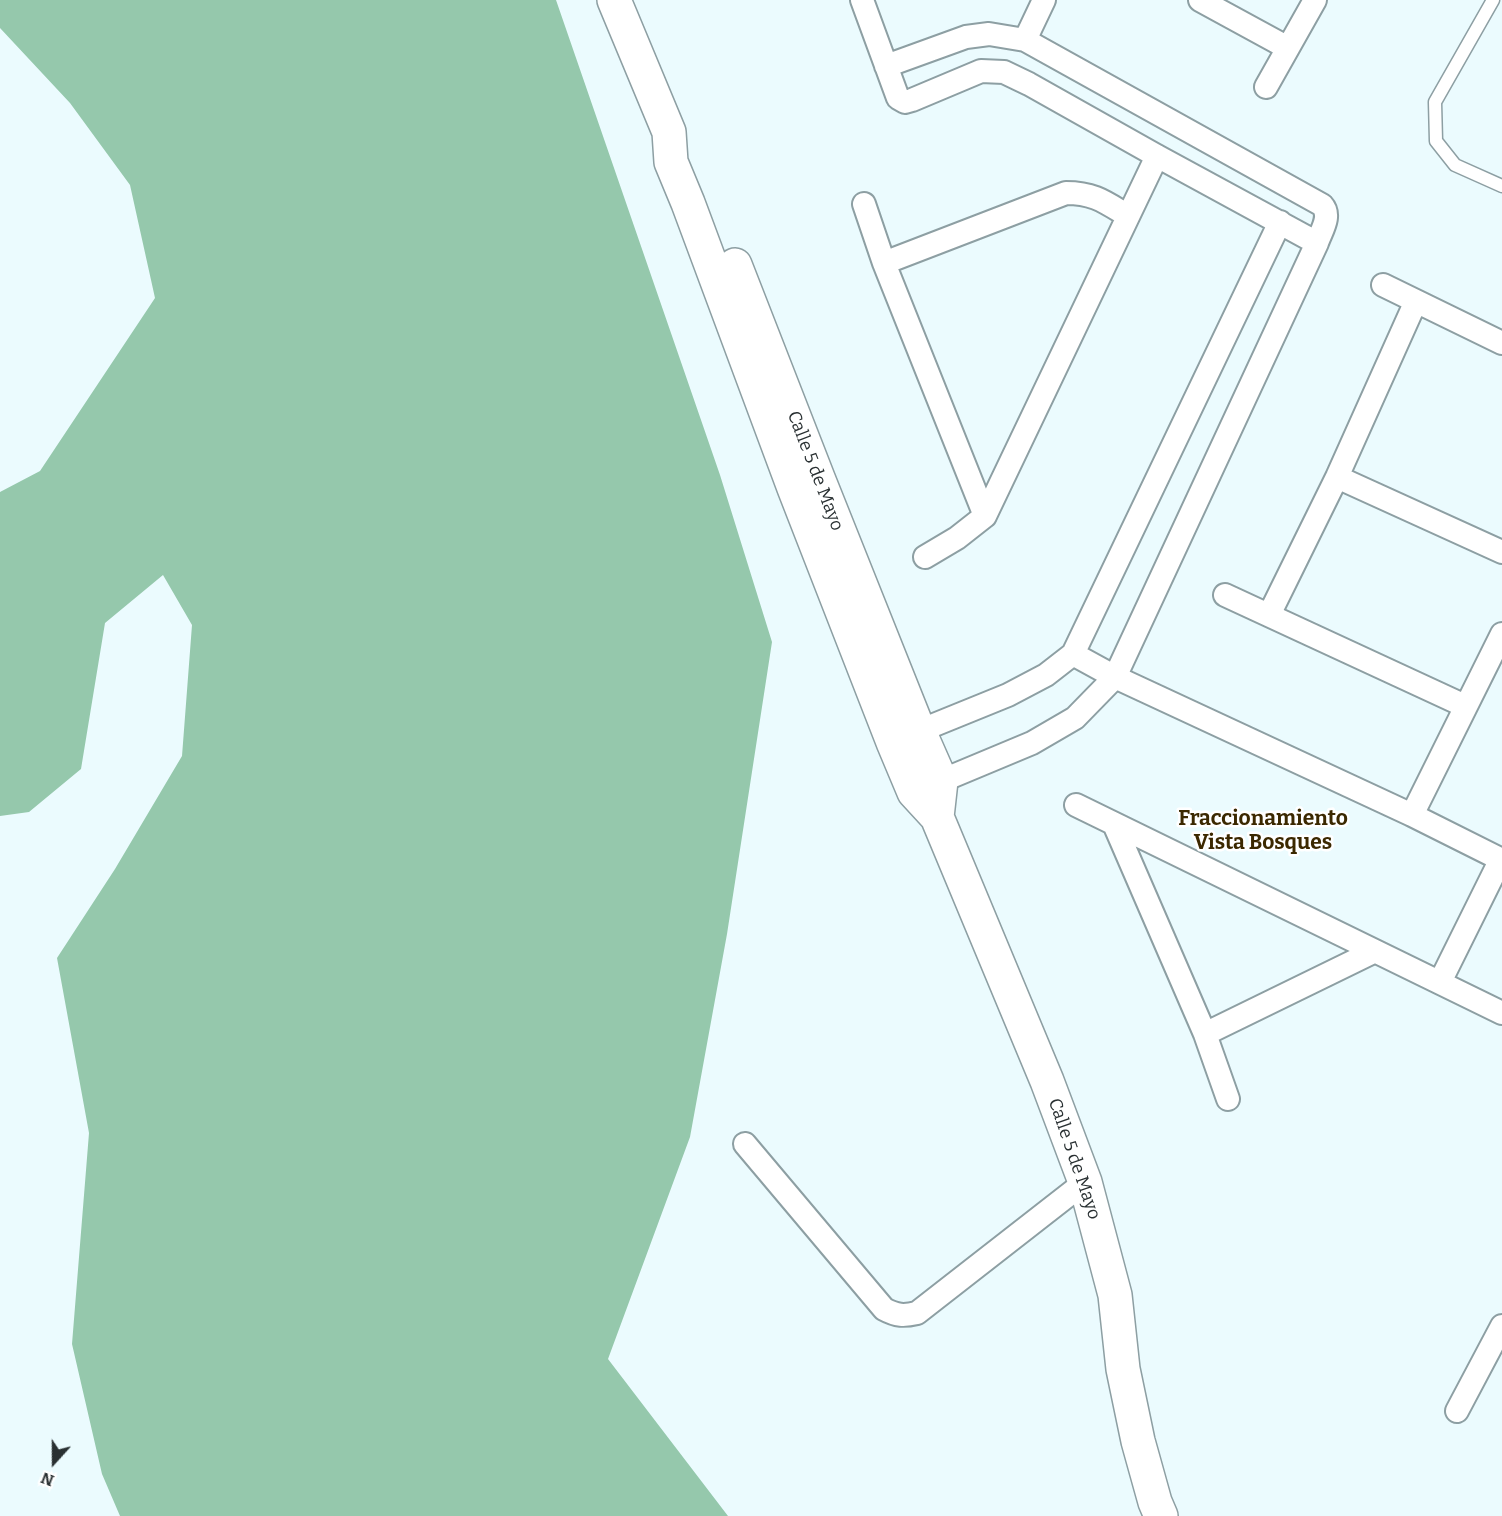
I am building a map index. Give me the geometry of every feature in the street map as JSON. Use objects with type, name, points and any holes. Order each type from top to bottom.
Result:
[{"type":"street","name":"Calle 5 de Mayo","points":[[614,0],[669,132],[691,152],[813,467],[906,736],[1047,1081],[1085,1182],[1115,1295],[1123,1369],[1138,1441],[1161,1516]]},
{"type":"street","points":[[862,0],[897,98],[905,102],[981,71],[1004,72],[1317,243]]},
{"type":"street","points":[[1025,40],[1044,0]]},
{"type":"street","points":[[1200,0],[1288,48]]},
{"type":"street","points":[[1266,87],[1315,0]]},
{"type":"street","points":[[886,66],[966,37],[989,34],[1025,40],[1322,205],[1326,208],[1327,213],[1317,243],[1115,677],[1075,718],[1032,743],[928,787]]},
{"type":"street","points":[[925,557],[957,538],[985,516],[1157,156]]},
{"type":"street","points":[[884,263],[1066,193],[1082,193],[1098,198],[1128,216]]},
{"type":"street","points":[[864,204],[884,263],[985,516]]},
{"type":"street","points":[[906,736],[1008,695],[1046,675],[1073,654],[1280,222]]},
{"type":"street","points":[[1383,285],[1502,343]]},
{"type":"street","points":[[1269,615],[1337,477],[1416,302]]},
{"type":"street","points":[[1337,477],[1502,552]]},
{"type":"street","points":[[1225,595],[1465,706]]},
{"type":"street","points":[[1412,815],[1502,634]]},
{"type":"street","points":[[1073,654],[1115,677],[1412,815],[1502,860],[1440,982]]},
{"type":"street","points":[[1076,805],[1502,1013]]},
{"type":"street","points":[[1114,824],[1205,1034],[1228,1099]]},
{"type":"street","points":[[1205,1034],[1375,951]]},
{"type":"street","points":[[745,1144],[884,1309],[895,1315],[904,1316],[917,1313],[1085,1182]]},
{"type":"street","points":[[1456,1411],[1502,1326]]},
{"type":"lane","points":[[1493,0],[1435,102],[1436,141],[1455,165],[1502,186]]},
{"type":"green space","points":[[0,0],[556,0],[720,475],[772,642],[727,934],[690,1137],[608,1359],[728,1516],[120,1516],[102,1474],[72,1344],[89,1133],[57,958],[115,869],[182,756],[192,625],[163,575],[105,623],[81,769],[29,812],[0,816],[0,492],[40,471],[155,298],[130,185],[70,103],[0,28]]},
{"type":"district","name":"Fraccionamiento Vista Bosques","points":[[1263,831]]}]
